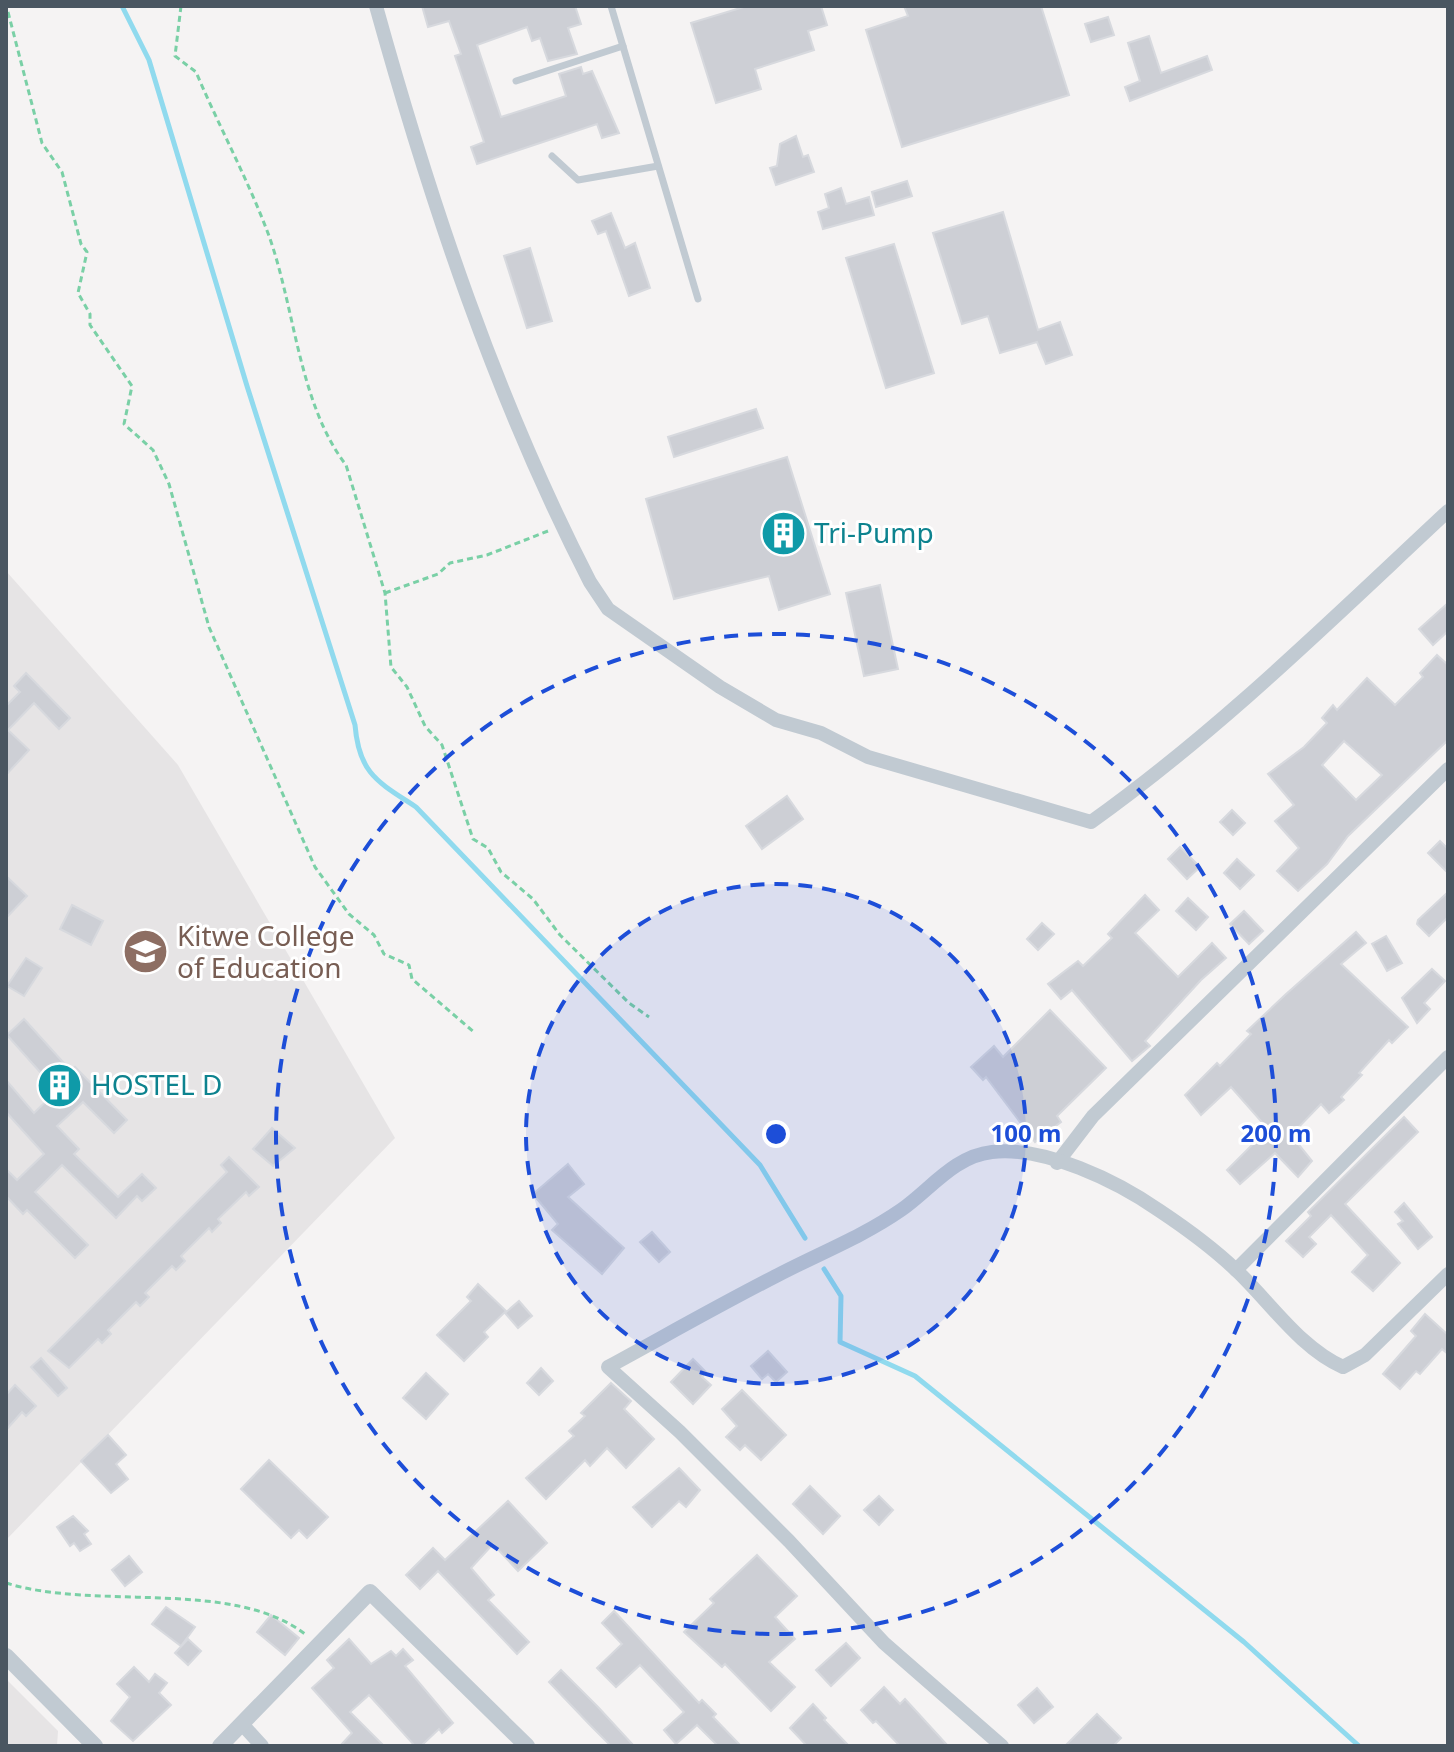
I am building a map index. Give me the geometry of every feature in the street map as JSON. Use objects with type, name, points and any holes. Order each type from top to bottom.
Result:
[{"type":"street","points":[[376,6],[448,245],[500,384],[563,530],[608,609],[720,687],[776,720],[821,733],[868,757],[1091,822],[1162,771],[1222,721],[1448,511]]},
{"type":"street","points":[[1057,1163],[1093,1116],[1448,769]]},
{"type":"street","points":[[1236,1270],[1448,1057]]},
{"type":"street","points":[[1002,1746],[884,1643],[778,1530],[608,1367],[734,1297],[851,1242],[904,1208],[959,1164],[989,1152],[1020,1152],[1102,1176],[1146,1202],[1200,1239],[1236,1270],[1322,1358],[1343,1367],[1365,1355],[1448,1274]]},
{"type":"street","points":[[220,1746],[370,1592],[527,1746]]},
{"type":"street","points":[[6,1656],[95,1746]]},
{"type":"street","points":[[242,1724],[262,1746]]},
{"type":"lane","points":[[611,6],[698,299]]},
{"type":"lane","points":[[516,81],[623,46]]},
{"type":"lane","points":[[552,156],[578,180],[658,166]]},
{"type":"path","points":[[181,6],[175,56],[196,72],[267,229],[312,395],[334,450],[346,465],[385,593],[391,667],[407,687],[425,726],[442,745],[473,839],[488,848],[501,872],[533,899],[560,935],[629,1003],[649,1017]]},
{"type":"path","points":[[8,12],[42,143],[62,172],[81,244],[87,252],[78,293],[90,314],[90,325],[132,386],[124,424],[153,450],[169,484],[209,627],[294,824],[315,867],[349,914],[374,935],[384,954],[409,965],[412,979],[475,1033]]},
{"type":"path","points":[[385,593],[438,574],[450,563],[487,555],[540,533],[563,530]]},
{"type":"path","points":[[6,1583],[28,1590],[117,1599],[228,1603],[261,1609],[319,1644]]},
{"type":"shaded area","name":"Kitwe College of Education","points":[[6,571],[178,765],[395,1138],[6,1540]]},
{"type":"shaded area","points":[[6,1679],[58,1731],[57,1746],[6,1746]]},
{"type":"building","points":[[422,6],[575,6],[581,24],[568,28],[577,54],[548,61],[540,38],[532,41],[527,27],[477,45],[501,117],[566,96],[559,74],[581,67],[583,74],[592,71],[619,133],[602,138],[597,124],[477,164],[471,147],[484,142],[455,56],[461,54],[449,21],[428,27]]},
{"type":"building","points":[[747,6],[821,6],[827,25],[808,31],[814,50],[755,69],[761,89],[716,103],[691,23]]},
{"type":"building","points":[[904,6],[1041,6],[1069,95],[902,147],[866,30],[908,16]]},
{"type":"building","points":[[1108,17],[1114,35],[1091,42],[1085,24]]},
{"type":"building","points":[[1149,36],[1161,73],[1207,56],[1212,70],[1130,101],[1125,87],[1140,81],[1128,43]]},
{"type":"building","points":[[796,136],[803,157],[808,155],[814,172],[776,185],[770,168],[777,166],[780,144]]},
{"type":"building","points":[[907,181],[912,196],[876,207],[872,192]]},
{"type":"building","points":[[841,188],[846,204],[869,197],[874,215],[823,229],[818,212],[829,208],[825,194]]},
{"type":"building","points":[[1003,212],[1038,330],[1060,322],[1072,355],[1046,364],[1037,342],[1000,353],[988,316],[962,324],[933,233]]},
{"type":"building","points":[[611,213],[625,248],[635,243],[650,288],[629,296],[606,231],[598,234],[592,221]]},
{"type":"building","points":[[894,244],[934,373],[886,388],[846,258]]},
{"type":"building","points":[[530,248],[552,321],[527,328],[504,256]]},
{"type":"building","points":[[756,409],[763,428],[674,457],[668,437]]},
{"type":"building","points":[[787,457],[830,594],[779,610],[769,576],[674,599],[646,499]]},
{"type":"building","points":[[880,585],[898,669],[864,676],[846,593]]},
{"type":"building","points":[[1448,603],[1448,631],[1433,645],[1419,629]]},
{"type":"building","points":[[1437,655],[1448,665],[1448,740],[1348,836],[1327,864],[1298,891],[1277,871],[1299,848],[1275,821],[1294,805],[1268,774],[1304,747],[1327,723],[1322,718],[1333,705],[1337,710],[1367,678],[1395,705],[1423,677],[1420,673]],"holes":[[[1344,741],[1382,775],[1356,800],[1322,765]]]},
{"type":"building","points":[[26,673],[70,718],[59,729],[34,703],[8,730],[29,750],[6,775],[6,706],[20,692],[14,686]]},
{"type":"building","points":[[787,796],[803,819],[762,849],[746,826]]},
{"type":"building","points":[[1232,810],[1245,823],[1233,835],[1220,822]]},
{"type":"building","points":[[1440,841],[1448,849],[1448,873],[1428,853]]},
{"type":"building","points":[[1180,847],[1200,867],[1187,879],[1168,859]]},
{"type":"building","points":[[1237,859],[1254,875],[1240,889],[1224,873]]},
{"type":"building","points":[[6,876],[27,896],[6,918]]},
{"type":"building","points":[[1448,892],[1448,917],[1429,936],[1417,924],[1418,920]]},
{"type":"building","points":[[1145,895],[1159,910],[1135,933],[1178,977],[1212,943],[1226,958],[1201,980],[1145,1041],[1150,1046],[1132,1061],[1072,990],[1061,999],[1048,984],[1078,961],[1083,966],[1112,938],[1108,934]]},
{"type":"building","points":[[1188,898],[1208,917],[1196,930],[1176,911]]},
{"type":"building","points":[[72,905],[103,921],[91,945],[60,929]]},
{"type":"building","points":[[1244,911],[1263,931],[1249,944],[1230,924]]},
{"type":"building","points":[[1042,923],[1054,934],[1038,950],[1027,939]]},
{"type":"building","points":[[1356,932],[1366,943],[1341,964],[1408,1027],[1392,1043],[1389,1040],[1359,1073],[1362,1075],[1341,1097],[1344,1100],[1329,1113],[1321,1104],[1291,1135],[1312,1161],[1298,1177],[1275,1153],[1240,1184],[1227,1170],[1268,1129],[1231,1087],[1201,1115],[1185,1095],[1217,1063],[1220,1066],[1251,1034],[1247,1031]]},
{"type":"building","points":[[1386,936],[1402,963],[1387,971],[1372,944]]},
{"type":"building","points":[[26,958],[42,968],[24,996],[7,986]]},
{"type":"building","points":[[1432,969],[1445,981],[1424,1003],[1430,1009],[1417,1023],[1402,998]]},
{"type":"building","points":[[1050,1010],[1106,1068],[1057,1116],[1061,1122],[1035,1142],[986,1077],[983,1080],[971,1067],[994,1046],[1003,1057]]},
{"type":"building","points":[[24,1019],[71,1071],[75,1067],[127,1120],[114,1133],[83,1102],[57,1126],[79,1149],[74,1154],[118,1197],[142,1174],[156,1188],[142,1201],[137,1196],[116,1218],[62,1165],[35,1192],[88,1245],[75,1258],[27,1210],[23,1214],[6,1196],[6,1169],[17,1180],[44,1154],[6,1112],[6,1080],[34,1113],[57,1091],[7,1035]]},
{"type":"building","points":[[1404,1117],[1418,1132],[1345,1204],[1400,1263],[1373,1291],[1352,1272],[1368,1255],[1331,1215],[1309,1237],[1316,1244],[1303,1257],[1286,1241],[1311,1216],[1308,1212]]},
{"type":"building","points":[[272,1128],[295,1148],[273,1166],[253,1149]]},
{"type":"building","points":[[229,1157],[259,1187],[249,1196],[246,1192],[218,1219],[221,1223],[212,1232],[209,1228],[181,1256],[185,1261],[176,1270],[172,1266],[145,1293],[149,1297],[140,1306],[136,1302],[108,1330],[111,1334],[102,1343],[98,1339],[69,1368],[48,1351],[227,1172],[221,1165]]},
{"type":"building","points":[[568,1164],[584,1184],[568,1197],[624,1248],[602,1274],[552,1230],[558,1224],[533,1194]]},
{"type":"building","points":[[1404,1203],[1432,1237],[1418,1249],[1398,1224],[1403,1221],[1395,1212]]},
{"type":"building","points":[[652,1232],[670,1252],[659,1262],[640,1242]]},
{"type":"building","points":[[478,1284],[506,1311],[484,1332],[488,1337],[464,1361],[437,1335],[471,1301],[467,1297]]},
{"type":"building","points":[[519,1301],[532,1316],[518,1328],[505,1313]]},
{"type":"building","points":[[1425,1314],[1448,1335],[1448,1354],[1442,1349],[1420,1374],[1416,1371],[1400,1389],[1383,1374],[1416,1336],[1411,1331]]},
{"type":"building","points":[[768,1351],[787,1372],[776,1382],[768,1374],[762,1379],[751,1366]]},
{"type":"building","points":[[41,1358],[67,1388],[58,1396],[31,1367]]},
{"type":"building","points":[[693,1359],[706,1372],[702,1377],[711,1385],[693,1404],[671,1382]]},
{"type":"building","points":[[541,1368],[553,1381],[539,1395],[527,1383]]},
{"type":"building","points":[[426,1373],[448,1394],[426,1419],[403,1398]]},
{"type":"building","points":[[611,1383],[631,1401],[624,1409],[654,1439],[626,1468],[607,1448],[590,1466],[585,1460],[546,1499],[526,1478],[574,1436],[569,1431],[585,1416],[581,1413]]},
{"type":"building","points":[[15,1385],[36,1406],[26,1416],[22,1412],[6,1430],[6,1395]]},
{"type":"building","points":[[742,1390],[786,1435],[761,1460],[745,1445],[740,1450],[726,1437],[737,1426],[722,1409]]},
{"type":"building","points":[[108,1435],[126,1455],[116,1464],[128,1479],[111,1493],[81,1461]]},
{"type":"building","points":[[269,1460],[328,1517],[307,1538],[299,1530],[291,1538],[241,1489]]},
{"type":"building","points":[[679,1468],[700,1490],[686,1507],[679,1501],[652,1527],[633,1507]]},
{"type":"building","points":[[810,1486],[840,1516],[823,1534],[793,1504]]},
{"type":"building","points":[[879,1496],[893,1510],[879,1525],[864,1510]]},
{"type":"building","points":[[508,1501],[547,1543],[518,1571],[493,1544],[471,1568],[494,1595],[488,1600],[529,1642],[517,1654],[438,1571],[420,1589],[406,1575],[433,1548],[445,1560]]},
{"type":"building","points":[[73,1516],[88,1531],[84,1534],[91,1544],[80,1551],[74,1543],[70,1546],[57,1527]]},
{"type":"building","points":[[757,1555],[797,1596],[775,1617],[795,1639],[769,1662],[795,1687],[771,1711],[725,1664],[722,1667],[684,1632],[714,1603],[710,1599]]},
{"type":"building","points":[[129,1556],[142,1572],[125,1586],[112,1570]]},
{"type":"building","points":[[166,1607],[195,1627],[181,1646],[152,1624]]},
{"type":"building","points":[[614,1611],[699,1703],[702,1700],[716,1714],[713,1717],[741,1746],[718,1746],[697,1725],[676,1744],[664,1730],[684,1712],[640,1665],[616,1687],[597,1668],[622,1644],[602,1623]]},
{"type":"building","points":[[271,1615],[299,1638],[285,1655],[257,1632]]},
{"type":"building","points":[[188,1639],[201,1651],[188,1665],[175,1653]]},
{"type":"building","points":[[349,1639],[371,1664],[391,1651],[396,1656],[403,1649],[413,1660],[405,1666],[453,1723],[442,1733],[439,1729],[421,1746],[415,1746],[369,1695],[350,1712],[384,1746],[340,1746],[352,1733],[312,1688],[334,1668],[327,1660]]},
{"type":"building","points":[[846,1643],[860,1658],[831,1686],[816,1670]]},
{"type":"building","points":[[134,1667],[149,1682],[155,1674],[167,1683],[159,1693],[171,1705],[133,1741],[111,1721],[130,1697],[117,1684]]},
{"type":"building","points":[[561,1670],[634,1746],[611,1746],[591,1726],[549,1682]]},
{"type":"building","points":[[884,1687],[900,1704],[905,1699],[948,1746],[900,1746],[876,1721],[873,1723],[861,1710]]},
{"type":"building","points":[[1037,1688],[1053,1707],[1034,1723],[1018,1705]]},
{"type":"building","points":[[813,1704],[849,1746],[807,1746],[790,1728]]},
{"type":"building","points":[[1097,1714],[1121,1738],[1113,1746],[1065,1746]]},
{"type":"waterway","points":[[122,6],[149,60],[366,766],[381,783],[416,807],[760,1165],[805,1238]]},
{"type":"waterway","points":[[824,1269],[841,1296],[840,1342],[915,1376],[1244,1642],[1359,1746]]},
{"type":"place","name":"Tri-Pump","points":[[783,533]]},
{"type":"place","name":"Kitwe College of Education","points":[[146,952]]},
{"type":"place","name":"HOSTEL D","points":[[60,1085]]}]
